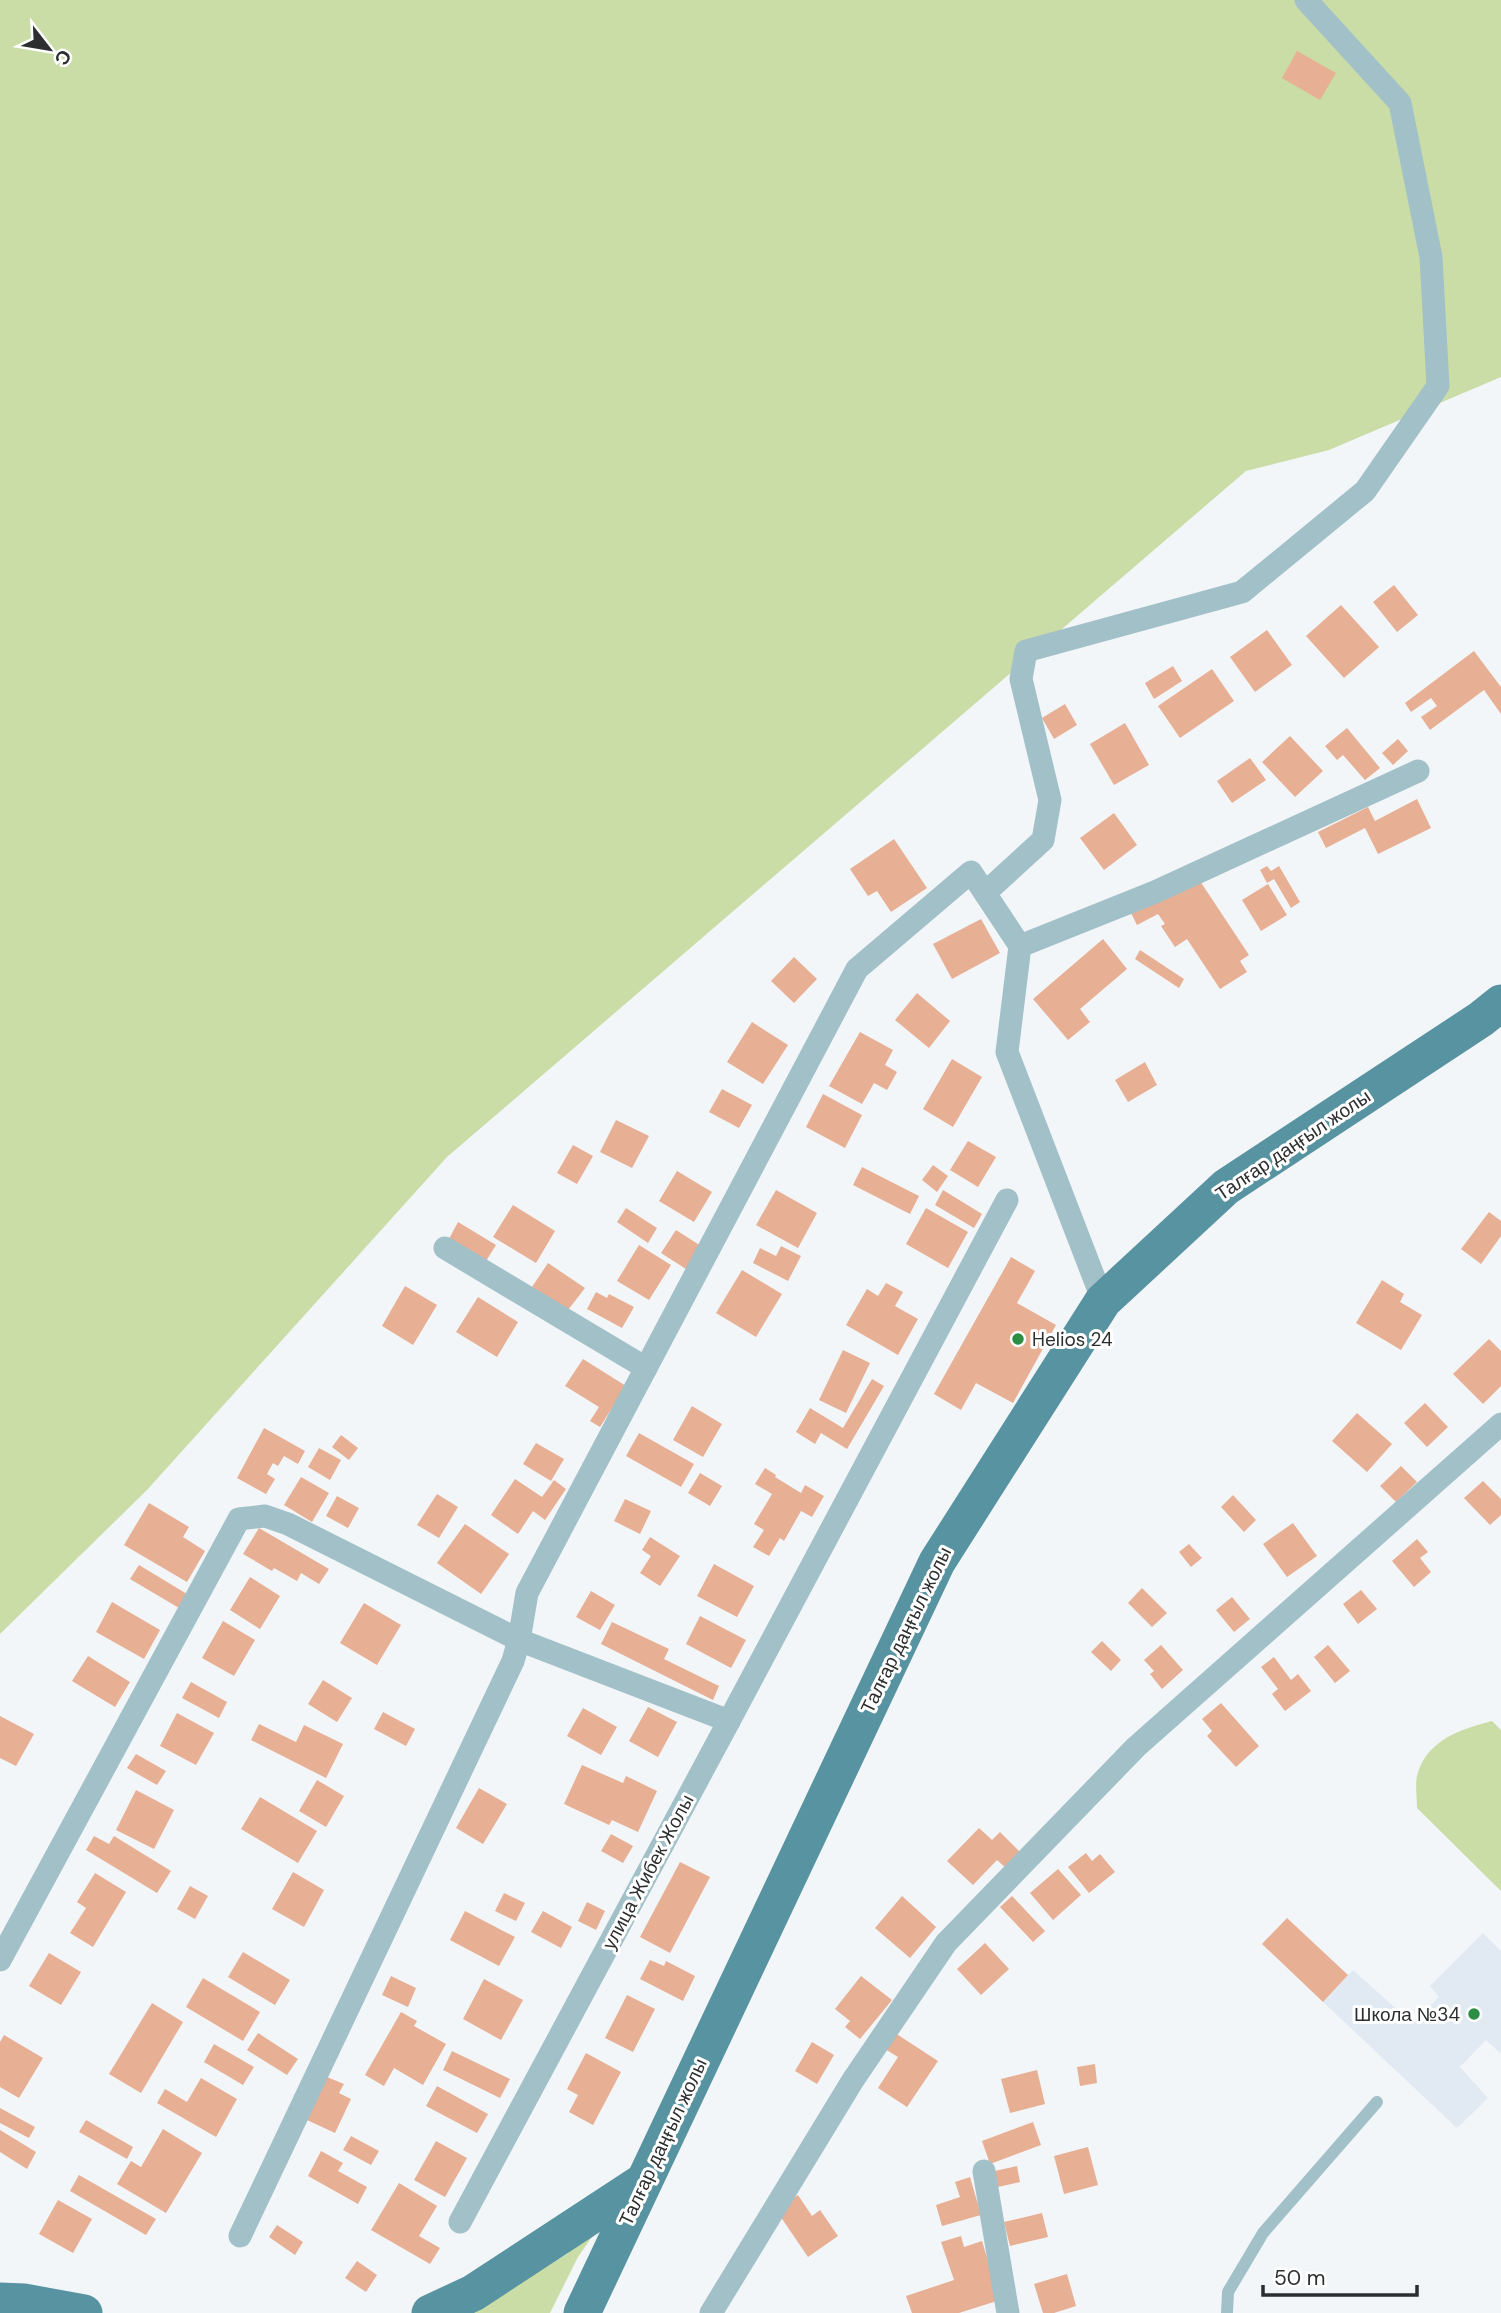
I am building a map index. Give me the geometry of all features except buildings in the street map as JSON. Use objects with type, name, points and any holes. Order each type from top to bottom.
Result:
[{"type":"main road","name":"Талғар даңғыл жолы","points":[[582,2313],[937,1562],[1103,1301],[1226,1187],[1481,1019],[1501,1003]]},
{"type":"main road","points":[[430,2313],[473,2293],[645,2180]]},
{"type":"main road","points":[[14,2305],[84,2313]]},
{"type":"street","points":[[985,893],[1043,840],[1050,800],[1021,679],[1026,651],[1242,592],[1365,491],[1438,386],[1431,257],[1400,103],[1306,0]]},
{"type":"street","points":[[1020,946],[1155,892],[1418,771]]},
{"type":"street","points":[[240,2236],[513,1661],[527,1593],[857,969],[971,872],[1020,946],[1007,1052],[1103,1301]]},
{"type":"street","name":"улица Жибек Жолы","points":[[460,2222],[1007,1200]]},
{"type":"street","points":[[445,1248],[646,1368]]},
{"type":"street","points":[[711,2313],[853,2080],[946,1943],[1136,1747],[1501,1424]]},
{"type":"street","points":[[0,1960],[239,1519],[265,1516],[288,1524],[519,1640],[729,1721]]},
{"type":"street","points":[[984,2171],[1008,2313]]},
{"type":"lane","points":[[1227,2313],[1228,2292],[1263,2233],[1377,2102]]},
{"type":"shaded area","points":[[1483,1933],[1501,1951],[1501,2051],[1500,2053],[1486,2040],[1460,2067],[1488,2098],[1457,2128],[1323,2002],[1353,1970],[1412,2023],[1439,1997],[1430,1986]]},
{"type":"green space","points":[[0,0],[1501,0],[1501,377],[1329,450],[1246,471],[447,1157],[147,1490],[0,1634]]},
{"type":"green space","points":[[1492,1721],[1501,1730],[1501,1891],[1417,1808],[1417,1776],[1428,1753],[1457,1732]]},
{"type":"green space","points":[[605,2218],[578,2257],[550,2313],[471,2313],[567,2254]]},
{"type":"place","name":"Helios 24","points":[[1018,1339]]},
{"type":"place","name":"Школа №34","points":[[1474,2014]]}]
